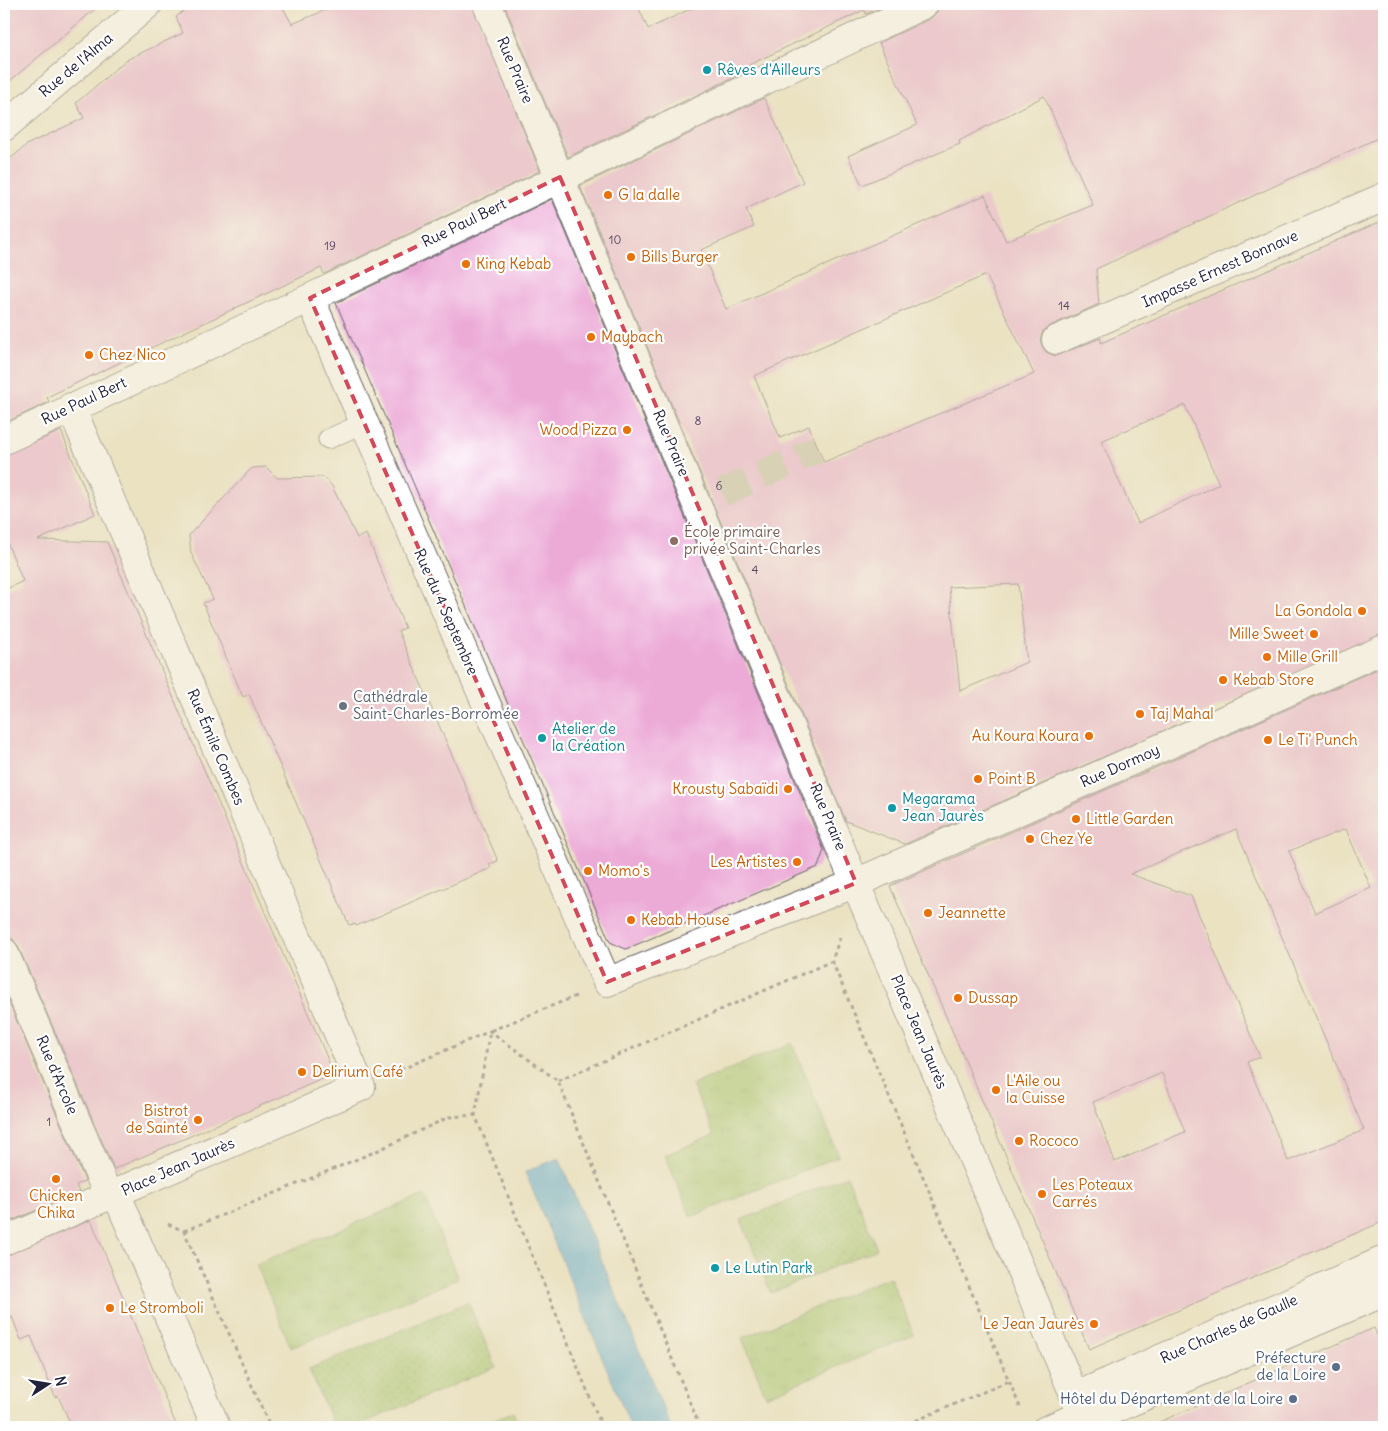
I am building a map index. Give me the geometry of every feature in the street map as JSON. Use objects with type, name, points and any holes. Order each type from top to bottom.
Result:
[{"type":"street","name":"Rue de l'Alma","points":[[4,127],[148,4]]},
{"type":"street","name":"Rue Praire","points":[[487,4],[856,883]]},
{"type":"street","name":"Rue Paul Bert","points":[[4,440],[71,407],[310,298],[924,4]]},
{"type":"street","name":"Impasse Ernest Bonnave","points":[[1056,340],[1384,197]]},
{"type":"street","name":"Rue du 4 Septembre","points":[[310,298],[607,982]]},
{"type":"street","name":"Rue Émile Combes","points":[[71,407],[361,1087]]},
{"type":"street","name":"Rue Dormoy","points":[[856,883],[1384,649]]},
{"type":"street","points":[[607,982],[856,883]]},
{"type":"street","name":"Place Jean Jaurès","points":[[856,883],[1083,1418]]},
{"type":"street","name":"Rue d'Arcole","points":[[4,952],[105,1188],[118,1198]]},
{"type":"street","name":"Place Jean Jaurès","points":[[216,1427],[118,1198],[361,1087]]},
{"type":"street","points":[[4,1241],[118,1198]]},
{"type":"street","name":"Rue Charles de Gaulle","points":[[1083,1418],[1384,1260]]},
{"type":"lane","points":[[328,439],[364,423]]},
{"type":"lane","points":[[1083,1418],[1384,1280]]},
{"type":"lane","points":[[1042,1427],[1083,1418],[1384,1297]]},
{"type":"path","points":[[856,883],[852,904],[832,960],[1022,1412]]},
{"type":"path","points":[[558,1081],[832,960]]},
{"type":"path","points":[[361,1087],[607,982]]},
{"type":"path","points":[[490,1031],[558,1081],[700,1427]]},
{"type":"path","points":[[490,1031],[475,1115],[602,1427]]},
{"type":"path","points":[[184,1231],[379,1150],[449,1117],[475,1115]]},
{"type":"path","points":[[118,1198],[184,1231],[270,1427]]},
{"type":"path","points":[[901,1427],[1009,1381]]},
{"type":"highlighted area","points":[[560,177],[856,883],[607,982],[310,298]]},
{"type":"green space","points":[[792,1043],[839,1156],[691,1217],[665,1155],[714,1135],[692,1085]]},
{"type":"green space","points":[[847,1176],[877,1249],[771,1293],[741,1220]]},
{"type":"green space","points":[[424,1195],[458,1279],[291,1348],[256,1264]]},
{"type":"green space","points":[[890,1277],[914,1335],[766,1396],[742,1338]]},
{"type":"green space","points":[[468,1302],[496,1367],[354,1427],[334,1427],[309,1369]]},
{"type":"green space","points":[[513,1412],[519,1427],[474,1427]]},
{"type":"water","points":[[559,1158],[671,1427],[631,1427],[525,1172]]},
{"type":"building","points":[[4,4],[101,4],[4,86]]},
{"type":"building","points":[[192,4],[281,4],[292,24],[340,4],[472,4],[540,171],[324,274],[321,268],[244,304],[47,397],[49,402],[4,423],[4,164],[28,144],[84,118],[76,103],[126,60],[183,33],[176,17]]},
{"type":"building","points":[[504,4],[637,4],[648,29],[701,4],[888,4],[866,14],[864,10],[749,65],[751,69],[568,157]]},
{"type":"building","points":[[939,4],[1384,4],[1384,135],[1096,269],[1099,304],[1050,326],[1043,331],[1040,339],[1046,352],[1055,356],[1101,338],[1101,343],[1384,220],[1384,634],[905,844],[846,821],[580,186],[764,98],[803,182],[746,209],[754,227],[701,250],[726,309],[985,195],[1006,241],[1093,205],[1044,96],[959,141],[960,144],[862,185],[848,156],[917,125],[879,43],[931,18],[937,12]],"holes":[[[986,275],[1034,374],[824,462],[809,426],[780,438],[754,376]],[[1185,405],[1219,484],[1138,523],[1101,441]],[[1018,584],[1027,662],[960,691],[949,587]]]},
{"type":"building","points":[[552,199],[824,850],[818,867],[626,949],[610,942],[336,303]]},
{"type":"building","points":[[61,431],[95,514],[38,540],[107,542],[334,1074],[114,1169],[18,946],[13,939],[4,937],[4,590],[23,581],[4,535],[4,455]]},
{"type":"building","name":"Cathédrale Saint-Charles-Borromée","points":[[266,467],[277,478],[324,477],[332,486],[357,538],[366,534],[405,628],[398,631],[498,861],[489,864],[491,868],[356,926],[355,924],[349,925],[249,694],[243,697],[203,603],[213,599],[191,553],[189,535],[252,468]]},
{"type":"building","points":[[1384,666],[1384,1221],[1089,1349],[890,886]],"holes":[[[1236,829],[1364,1130],[1288,1161],[1247,1062],[1260,1057],[1191,896],[1130,874]],[[1346,829],[1371,888],[1315,913],[1289,851]],[[1162,1073],[1185,1132],[1115,1162],[1093,1102]]]},
{"type":"building","points":[[4,991],[85,1181],[76,1185],[79,1192],[4,1224]]},
{"type":"building","points":[[91,1220],[177,1427],[72,1427],[58,1396],[55,1397],[31,1336],[21,1340],[12,1317],[4,1321],[4,1256]]},
{"type":"building","name":"Préfecture de la Loire","points":[[1374,1328],[1377,1335],[1384,1331],[1384,1427],[1148,1427]]},
{"type":"tunnel","points":[[722,493],[818,449]]},
{"type":"place","name":"Rêves d'Ailleurs","points":[[707,70]]},
{"type":"place","name":"G la dalle","points":[[608,195]]},
{"type":"place","name":"Bills Burger","points":[[631,257]]},
{"type":"place","name":"King Kebab","points":[[466,264]]},
{"type":"place","name":"Maybach","points":[[591,337]]},
{"type":"place","name":"Chez Nico","points":[[89,355]]},
{"type":"place","name":"Wood Pizza","points":[[627,430]]},
{"type":"place","name":"École primaire privée Saint-Charles","points":[[674,541]]},
{"type":"place","name":"La Gondola","points":[[1362,611]]},
{"type":"place","name":"Mille Sweet","points":[[1314,634]]},
{"type":"place","name":"Mille Grill","points":[[1267,657]]},
{"type":"place","name":"Kebab Store","points":[[1223,680]]},
{"type":"place","name":"Cathédrale Saint-Charles-Borromée","points":[[343,706]]},
{"type":"place","name":"Taj Mahal","points":[[1140,714]]},
{"type":"place","name":"Au Koura Koura","points":[[1089,736]]},
{"type":"place","name":"Atelier de la Création","points":[[542,738]]},
{"type":"place","name":"Le Ti' Punch","points":[[1268,740]]},
{"type":"place","name":"Point B","points":[[978,779]]},
{"type":"place","name":"Krousty Sabaïdi","points":[[788,789]]},
{"type":"place","name":"Megarama Jean Jaurès","points":[[892,808]]},
{"type":"place","name":"Little Garden","points":[[1076,819]]},
{"type":"place","name":"Chez Ye","points":[[1030,839]]},
{"type":"place","name":"Les Artistes","points":[[797,862]]},
{"type":"place","name":"Momo's","points":[[588,871]]},
{"type":"place","name":"Jeannette","points":[[928,913]]},
{"type":"place","name":"Kebab House","points":[[631,920]]},
{"type":"place","name":"Dussap","points":[[958,998]]},
{"type":"place","name":"Delirium Café","points":[[302,1072]]},
{"type":"place","name":"L'Aile ou la Cuisse","points":[[996,1090]]},
{"type":"place","name":"Bistrot de Sainté","points":[[198,1120]]},
{"type":"place","name":"Rococo","points":[[1019,1141]]},
{"type":"place","name":"Chicken Chika","points":[[56,1179]]},
{"type":"place","name":"Les Poteaux Carrés","points":[[1042,1194]]},
{"type":"place","name":"Le Lutin Park","points":[[715,1268]]},
{"type":"place","name":"Le Stromboli","points":[[110,1308]]},
{"type":"place","name":"Le Jean Jaurès","points":[[1094,1324]]},
{"type":"place","name":"Préfecture de la Loire","points":[[1336,1367]]},
{"type":"place","name":"Hôtel du Département de la Loire","points":[[1293,1399]]}]
